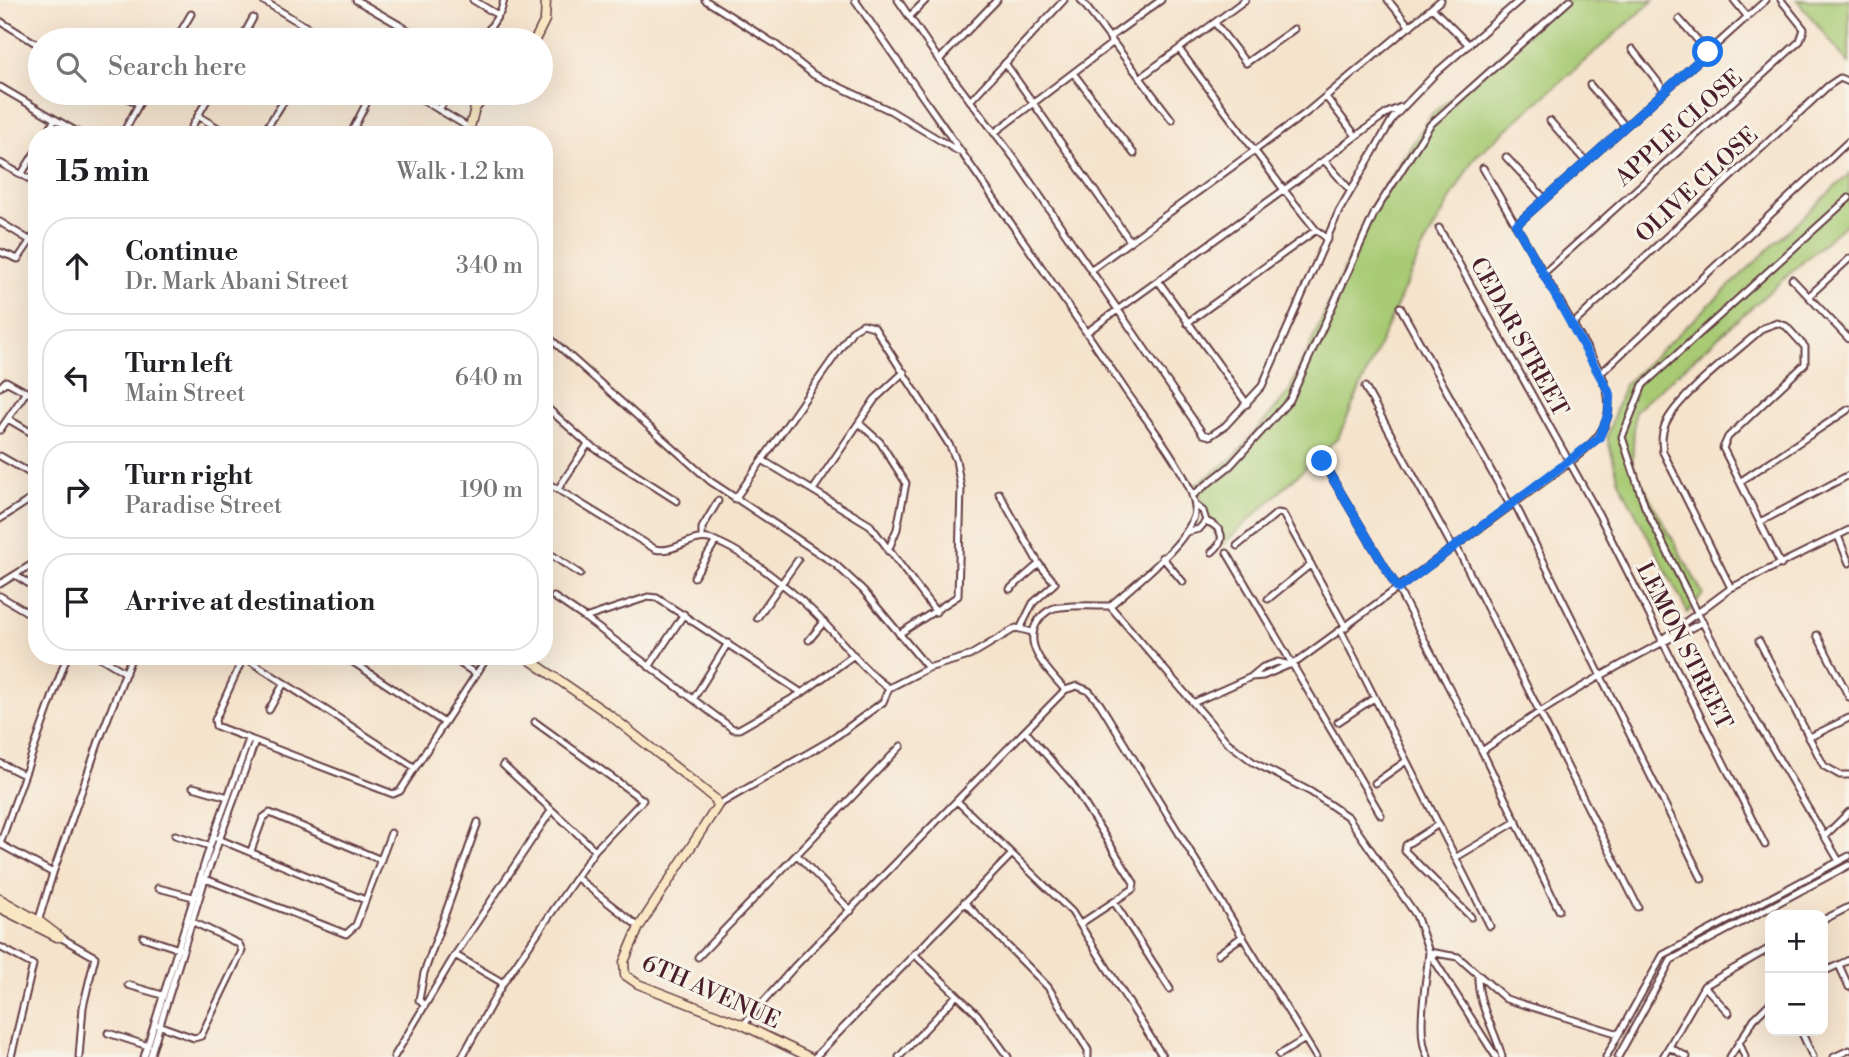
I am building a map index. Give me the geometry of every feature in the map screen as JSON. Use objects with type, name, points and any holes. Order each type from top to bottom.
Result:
[{"type":"street","points":[[262,0],[307,28]]},
{"type":"street","points":[[356,0],[404,28]]},
{"type":"street","points":[[473,0],[498,15]]},
{"type":"street","points":[[490,28],[504,0]]},
{"type":"street","points":[[541,28],[545,20],[546,0]]},
{"type":"street","points":[[705,0],[775,44],[814,75],[891,111],[961,152]]},
{"type":"street","points":[[855,0],[1176,464],[1195,505],[1194,517],[1187,532],[1110,606],[1055,608],[1043,615],[1032,632],[1038,656],[1065,690]]},
{"type":"street","points":[[898,0],[1092,269],[1203,433],[1216,435],[1262,386],[1350,190],[1404,106],[1520,0]]},
{"type":"street","points":[[909,17],[926,0]]},
{"type":"street","points":[[939,60],[997,0]]},
{"type":"street","points":[[970,101],[1064,0]]},
{"type":"street","points":[[1080,0],[1172,120]]},
{"type":"street","points":[[1110,37],[1160,0]]},
{"type":"street","points":[[1141,77],[1245,0]]},
{"type":"street","points":[[1388,0],[1410,27]]},
{"type":"street","points":[[1092,269],[1326,97],[1441,0]]},
{"type":"street","points":[[1192,496],[1225,471],[1290,400],[1375,212],[1430,125],[1570,0]]},
{"type":"street","points":[[1734,0],[1747,16]]},
{"type":"street","points":[[1516,225],[1766,0]]},
{"type":"street","name":"APPLE CLOSE","points":[[1543,274],[1800,41],[1804,29],[1781,0]]},
{"type":"street","points":[[1432,8],[1469,45]]},
{"type":"street","points":[[183,28],[191,14]]},
{"type":"street","points":[[248,28],[253,18]]},
{"type":"street","points":[[1679,19],[1708,52]]},
{"type":"street","points":[[0,21],[28,39]]},
{"type":"street","points":[[1215,23],[1246,63],[1294,29]]},
{"type":"street","points":[[994,133],[1111,44],[1110,37]]},
{"type":"street","points":[[1180,49],[1284,190],[1316,230],[1328,239]]},
{"type":"street","points":[[1632,49],[1665,90]]},
{"type":"street","points":[[1005,64],[1130,241]]},
{"type":"street","points":[[1074,74],[1134,154]]},
{"type":"street","name":"OLIVE CLOSE","points":[[1572,325],[1828,86],[1840,78],[1849,82]]},
{"type":"street","points":[[1590,85],[1625,126]]},
{"type":"street","points":[[0,87],[28,104]]},
{"type":"street","points":[[1326,97],[1356,136]]},
{"type":"street","points":[[30,105],[66,126]]},
{"type":"street","points":[[127,126],[138,105]]},
{"type":"street","points":[[192,126],[204,105]]},
{"type":"street","points":[[268,126],[281,105]]},
{"type":"street","points":[[355,126],[366,105]]},
{"type":"street","points":[[431,105],[461,126]]},
{"type":"street","points":[[439,110],[442,105]]},
{"type":"street","points":[[470,126],[478,105]]},
{"type":"street","points":[[1087,332],[1387,113],[1404,106]]},
{"type":"street","points":[[198,116],[215,126]]},
{"type":"street","points":[[51,126],[55,120]]},
{"type":"street","points":[[1550,121],[1586,162]]},
{"type":"street","points":[[1601,373],[1849,141]]},
{"type":"street","points":[[1506,157],[1545,199]]},
{"type":"street","points":[[1324,160],[1350,190]]},
{"type":"street","points":[[0,163],[28,178]]},
{"type":"street","points":[[21,175],[28,164]]},
{"type":"street","points":[[1195,702],[1278,662],[1292,665],[1570,463],[1594,443],[1605,428],[1610,394],[1601,373],[1483,168]]},
{"type":"street","points":[[1839,861],[1744,700],[1698,614],[1645,507],[1622,437],[1643,385],[1849,198]]},
{"type":"street","points":[[0,222],[28,239]]},
{"type":"street","name":"CEDAR STREET","points":[[1439,228],[1570,463]]},
{"type":"street","points":[[1187,323],[1316,230]]},
{"type":"street","points":[[0,252],[18,259],[28,245]]},
{"type":"street","points":[[1809,296],[1849,258]]},
{"type":"street","points":[[1792,279],[1849,340]]},
{"type":"street","points":[[1159,282],[1247,404]]},
{"type":"street","points":[[1400,307],[1512,503],[1702,879]]},
{"type":"street","points":[[735,499],[858,326],[869,324],[874,327],[950,446],[960,472],[961,590],[953,601],[899,634]]},
{"type":"street","points":[[1731,588],[1663,452],[1662,435],[1668,420],[1695,390],[1763,328],[1771,324],[1782,324],[1805,347],[1807,359],[1803,369],[1728,437],[1723,448],[1781,565]]},
{"type":"street","points":[[553,341],[687,461],[735,499],[835,564],[863,590],[928,668]]},
{"type":"street","points":[[813,490],[875,399],[904,372]]},
{"type":"street","points":[[0,387],[6,381],[26,391],[0,430]]},
{"type":"street","points":[[1365,387],[1454,547],[1638,907]]},
{"type":"street","points":[[1741,481],[1849,409]]},
{"type":"street","points":[[553,413],[588,444],[677,501]]},
{"type":"street","points":[[8,419],[28,431]]},
{"type":"street","points":[[859,423],[880,442],[906,483],[897,528],[888,551]]},
{"type":"street","points":[[558,489],[588,444]]},
{"type":"street","points":[[0,456],[28,472]]},
{"type":"street","points":[[764,461],[870,525],[936,612]]},
{"type":"street","points":[[1322,461],[1398,589],[1482,751],[1559,910]]},
{"type":"street","name":"LEMON STREET","points":[[1570,463],[1765,845]]},
{"type":"street","points":[[1760,522],[1849,475]]},
{"type":"street","points":[[553,486],[655,549],[672,549],[702,538],[716,541],[781,584],[824,622],[889,688],[928,668],[969,656],[1021,627],[1033,603],[1055,586],[1055,579],[1039,564],[999,493]]},
{"type":"street","points":[[0,519],[28,501]]},
{"type":"street","points":[[702,538],[702,528],[718,501]]},
{"type":"street","points":[[1195,505],[1203,511],[1206,522]]},
{"type":"street","points":[[1237,545],[1280,512],[1311,564],[1374,698],[1490,926]]},
{"type":"street","points":[[1187,532],[1199,530],[1206,522]]},
{"type":"street","points":[[1206,522],[1219,527],[1222,534],[1220,546],[1212,552]]},
{"type":"street","points":[[1482,751],[1539,710],[1661,640],[1698,614],[1705,604],[1731,588],[1849,530]]},
{"type":"street","points":[[1838,536],[1849,563]]},
{"type":"street","points":[[694,577],[716,541]]},
{"type":"street","points":[[1227,553],[1381,815]]},
{"type":"street","points":[[553,556],[580,574]]},
{"type":"street","points":[[1162,557],[1183,582]]},
{"type":"street","points":[[757,618],[798,560]]},
{"type":"street","points":[[1010,589],[1039,564]]},
{"type":"street","points":[[1268,599],[1311,564]]},
{"type":"street","points":[[0,584],[28,567]]},
{"type":"street","points":[[15,575],[28,583]]},
{"type":"street","points":[[0,596],[28,613]]},
{"type":"street","points":[[585,618],[653,596],[802,693]]},
{"type":"street","points":[[554,597],[694,698],[727,726],[739,729],[802,693],[854,655]]},
{"type":"street","points":[[1110,606],[1241,754],[1311,792],[1348,817],[1416,915],[1429,952],[1496,1057]]},
{"type":"street","points":[[649,667],[684,614]]},
{"type":"street","points":[[809,640],[824,622]]},
{"type":"street","points":[[1661,640],[1703,622]]},
{"type":"street","points":[[1021,627],[1032,632]]},
{"type":"street","points":[[1817,635],[1849,697]]},
{"type":"street","points":[[1759,641],[1824,766],[1831,772],[1849,775]]},
{"type":"street","points":[[694,698],[728,643]]},
{"type":"street","points":[[53,873],[0,844],[64,665]]},
{"type":"street","points":[[113,665],[126,673]]},
{"type":"street","points":[[37,924],[100,738],[129,665]]},
{"type":"street","points":[[240,665],[214,722],[218,727],[393,794],[400,791],[482,665]]},
{"type":"street","points":[[256,665],[414,767]]},
{"type":"street","points":[[358,665],[443,722]]},
{"type":"street","points":[[462,665],[476,674]]},
{"type":"street","points":[[537,665],[611,716],[715,799],[718,805]]},
{"type":"street","points":[[269,710],[284,683]]},
{"type":"street","points":[[743,1025],[795,965],[1065,690],[1073,686],[1083,688],[1100,704],[1316,1057]]},
{"type":"street","name":"6TH AVENUE","points":[[809,1057],[743,1025],[627,977],[624,962],[639,926],[693,842],[718,811],[718,805],[831,740],[883,702],[889,688]]},
{"type":"street","points":[[1338,722],[1374,698]]},
{"type":"street","points":[[1808,738],[1849,718]]},
{"type":"street","points":[[462,1057],[503,983],[595,850],[643,800],[535,722]]},
{"type":"street","points":[[1025,731],[1072,784],[1134,883],[1133,890],[1080,924]]},
{"type":"street","points":[[189,920],[193,897],[202,878],[210,846],[216,838],[228,797],[252,740]]},
{"type":"street","points":[[150,1057],[162,995],[252,740]]},
{"type":"street","points":[[698,957],[901,746]]},
{"type":"street","points":[[1375,783],[1406,761]]},
{"type":"street","points":[[0,762],[24,775]]},
{"type":"street","points":[[503,765],[595,850]]},
{"type":"street","points":[[193,787],[228,797]]},
{"type":"street","points":[[957,801],[1050,888],[1080,924],[1163,1057]]},
{"type":"street","points":[[0,811],[9,816]]},
{"type":"street","points":[[394,1057],[455,956],[551,811]]},
{"type":"street","points":[[1824,837],[1849,812]]},
{"type":"street","points":[[251,851],[263,818],[270,813],[381,860]]},
{"type":"street","points":[[1455,858],[1517,821]]},
{"type":"street","points":[[424,1005],[419,1000],[419,994],[425,973],[478,822]]},
{"type":"street","points":[[1438,824],[1406,845],[1405,851],[1471,917]]},
{"type":"street","points":[[202,878],[346,934],[356,925],[391,833]]},
{"type":"street","points":[[174,835],[210,846]]},
{"type":"street","points":[[216,838],[365,900]]},
{"type":"street","points":[[816,1057],[1012,854]]},
{"type":"street","points":[[798,856],[850,911]]},
{"type":"street","points":[[1606,1057],[1663,955],[1849,856]]},
{"type":"street","points":[[1618,1057],[1671,960],[1849,865]]},
{"type":"street","points":[[577,878],[639,926]]},
{"type":"street","points":[[158,888],[193,897]]},
{"type":"street","points":[[0,899],[95,957],[86,986],[79,1057]]},
{"type":"street","points":[[964,902],[1048,987],[1088,1050],[1088,1057]]},
{"type":"street","points":[[1114,902],[1170,989]]},
{"type":"street","points":[[1828,918],[1849,907]]},
{"type":"street","points":[[0,908],[37,924]]},
{"type":"street","points":[[157,1025],[194,1038],[201,1035],[242,951],[239,944],[189,920]]},
{"type":"street","points":[[1218,954],[1243,936]]},
{"type":"street","points":[[143,937],[179,949]]},
{"type":"street","points":[[0,947],[33,965],[11,1057]]},
{"type":"street","points":[[144,1057],[157,1025],[179,949]]},
{"type":"street","points":[[1663,1057],[1704,986],[1765,951]]},
{"type":"street","points":[[1429,952],[1458,957],[1506,999],[1619,1034]]},
{"type":"street","points":[[1428,1057],[1422,1041],[1422,1028],[1429,952]]},
{"type":"street","points":[[914,954],[992,1032],[1008,1057]]},
{"type":"street","points":[[455,956],[503,983]]},
{"type":"street","points":[[1828,970],[1849,960]]},
{"type":"street","points":[[1839,965],[1849,987]]},
{"type":"street","points":[[1478,975],[1480,1000],[1493,1026],[1502,1057]]},
{"type":"street","points":[[128,985],[162,995]]},
{"type":"street","points":[[1704,986],[1728,1013]]},
{"type":"street","points":[[899,1057],[957,995]]},
{"type":"street","points":[[1730,1057],[1765,1009]]},
{"type":"street","points":[[108,1033],[148,1046]]},
{"type":"street","points":[[1803,1036],[1813,1057]]},
{"type":"street","points":[[1279,1055],[1305,1039]]},
{"type":"street","points":[[1739,1042],[1745,1057]]},
{"type":"street","points":[[1669,1047],[1687,1057]]},
{"type":"street","points":[[1834,1057],[1849,1050]]},
{"type":"green space","points":[[1564,0],[1654,0],[1474,158],[1421,251],[1338,438],[1220,547],[1196,485],[1234,457],[1289,392],[1375,202],[1432,114]]},
{"type":"green space","points":[[1797,0],[1849,0],[1849,64]]},
{"type":"green space","points":[[1849,174],[1849,221],[1635,411],[1632,466],[1703,594],[1688,613],[1619,481],[1607,437],[1624,385]]},
{"type":"route","points":[[1322,461],[1398,589],[1570,463],[1599,438],[1605,428],[1610,394],[1601,373],[1516,225],[1708,52]]}]
